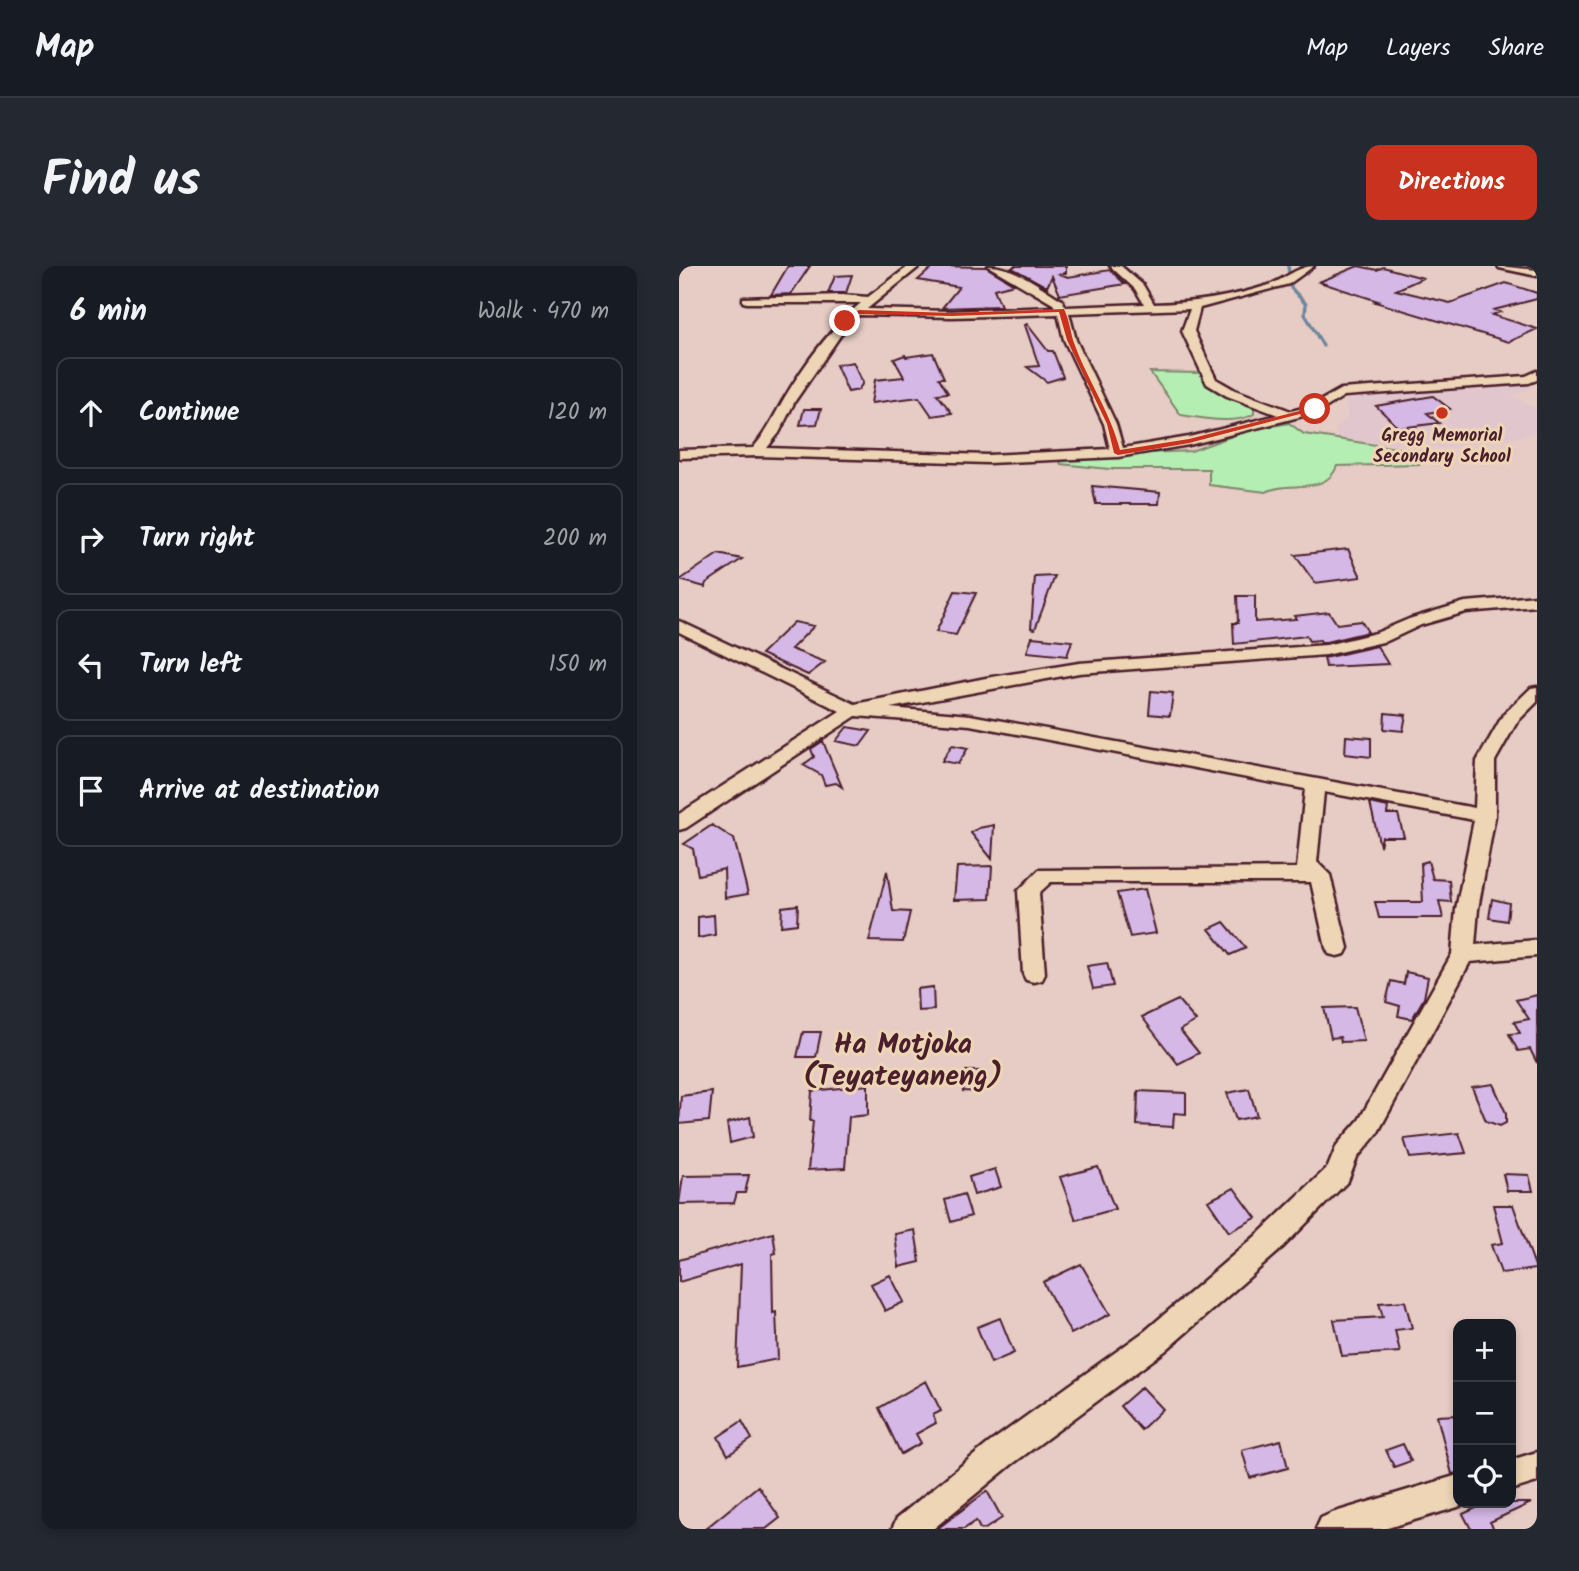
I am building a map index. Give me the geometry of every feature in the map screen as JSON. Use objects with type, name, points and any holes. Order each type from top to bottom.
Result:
[{"type":"street","points":[[757,452],[773,433],[789,401],[845,321],[915,266]]},
{"type":"street","points":[[993,266],[1058,302],[1068,324],[1070,340],[1110,424],[1118,453]]},
{"type":"street","points":[[1115,266],[1139,287],[1150,306]]},
{"type":"street","points":[[859,312],[952,314],[1195,306],[1210,300],[1266,288],[1304,272],[1308,266]]},
{"type":"street","points":[[1503,266],[1537,273]]},
{"type":"street","points":[[747,300],[873,301]]},
{"type":"street","points":[[1195,306],[1195,314],[1188,331],[1211,381],[1231,393],[1290,415]]},
{"type":"street","points":[[679,454],[757,452],[925,459],[1118,453],[1189,441],[1315,409],[1341,393],[1514,381],[1537,376]]},
{"type":"street","points":[[679,822],[853,710],[986,683],[1079,668],[1326,650],[1381,637],[1415,622],[1465,607],[1537,601]]},
{"type":"street","points":[[679,626],[853,710],[970,719],[1485,816]]},
{"type":"street","points":[[908,1529],[1000,1454],[1155,1341],[1268,1242],[1339,1173],[1346,1153],[1368,1127],[1463,954],[1467,909],[1485,816],[1486,761],[1509,719],[1537,692]]},
{"type":"street","points":[[1315,786],[1306,865],[1319,875],[1337,948]]},
{"type":"street","points":[[1034,974],[1028,891],[1046,875],[1319,875]]},
{"type":"street","points":[[1463,954],[1537,948]]},
{"type":"street","points":[[1516,1473],[1537,1467]]},
{"type":"street","points":[[1332,1529],[1453,1493]]},
{"type":"shaded area","name":"Gregg Memorial Secondary School","points":[[1527,383],[1532,388],[1512,396],[1537,409],[1537,432],[1510,439],[1447,448],[1394,445],[1337,437],[1335,429],[1347,418],[1346,401],[1369,396]]},
{"type":"green space","points":[[1150,372],[1201,373],[1214,389],[1254,408],[1254,414],[1229,420],[1181,415]]},
{"type":"green space","points":[[1289,423],[1304,434],[1423,452],[1420,464],[1337,466],[1332,475],[1316,484],[1266,492],[1209,485],[1209,469],[1109,469],[1061,464],[1058,457],[1191,451],[1246,431]]},
{"type":"building","points":[[788,266],[810,266],[791,294],[771,295]]},
{"type":"building","points":[[934,266],[986,267],[1014,284],[994,289],[1001,306],[942,308],[959,287],[918,280]]},
{"type":"building","points":[[1066,266],[1066,273],[1060,274],[1068,277],[1110,270],[1125,284],[1060,295],[1052,276],[1047,287],[1012,268]]},
{"type":"building","points":[[1358,266],[1377,270],[1383,267],[1423,278],[1396,290],[1450,303],[1506,283],[1537,293],[1537,299],[1494,310],[1500,312],[1492,315],[1537,329],[1509,342],[1375,302],[1378,301],[1319,282]]},
{"type":"building","points":[[852,275],[846,293],[828,293],[835,276]]},
{"type":"building","points":[[1027,324],[1048,351],[1053,351],[1063,377],[1047,382],[1027,367],[1039,366],[1025,325]]},
{"type":"building","points":[[933,353],[944,378],[939,378],[948,393],[937,394],[952,413],[932,416],[919,397],[871,403],[875,380],[904,377],[894,359],[905,355]]},
{"type":"building","points":[[853,362],[863,383],[858,390],[848,392],[836,365]]},
{"type":"building","points":[[1433,396],[1450,409],[1427,413],[1439,423],[1399,428],[1376,406]]},
{"type":"building","points":[[804,409],[821,409],[817,424],[800,425]]},
{"type":"building","points":[[1092,486],[1160,492],[1159,504],[1096,504]]},
{"type":"building","points":[[1348,549],[1361,577],[1315,583],[1295,555]]},
{"type":"building","points":[[718,554],[742,559],[706,583],[705,587],[680,580]]},
{"type":"building","points":[[1055,576],[1035,629],[1031,628],[1035,577]]},
{"type":"building","points":[[955,591],[976,593],[956,635],[936,632]]},
{"type":"building","points":[[1237,596],[1255,596],[1255,622],[1296,619],[1294,616],[1329,612],[1337,624],[1361,621],[1368,632],[1321,643],[1320,640],[1309,641],[1306,636],[1234,644],[1233,623],[1238,623]]},
{"type":"building","points":[[794,622],[814,626],[791,649],[825,662],[808,675],[761,654]]},
{"type":"building","points":[[1032,637],[1072,641],[1067,656],[1027,652]]},
{"type":"building","points":[[1377,646],[1388,664],[1326,667],[1324,658]]},
{"type":"building","points":[[1151,691],[1173,693],[1170,716],[1149,714]]},
{"type":"building","points":[[1385,713],[1406,715],[1403,731],[1384,729]]},
{"type":"building","points":[[847,727],[871,731],[860,746],[836,741]]},
{"type":"building","points":[[1346,736],[1371,738],[1371,757],[1345,754]]},
{"type":"building","points":[[823,741],[842,787],[836,783],[825,785],[821,775],[803,765],[814,757],[811,749]]},
{"type":"building","points":[[952,745],[968,748],[958,764],[942,761]]},
{"type":"building","points":[[1370,803],[1388,807],[1387,814],[1398,814],[1404,837],[1382,837],[1380,846]]},
{"type":"building","points":[[712,825],[734,839],[748,894],[725,898],[724,869],[698,875],[693,849],[684,844]]},
{"type":"building","points":[[994,825],[992,859],[971,833]]},
{"type":"building","points":[[1428,861],[1433,879],[1449,880],[1451,902],[1439,901],[1443,918],[1379,918],[1375,902],[1423,902],[1421,863]]},
{"type":"building","points":[[992,866],[990,899],[954,900],[957,867]]},
{"type":"building","points":[[887,871],[893,911],[910,912],[903,942],[869,941]]},
{"type":"building","points":[[1145,889],[1156,933],[1130,937],[1117,893]]},
{"type":"building","points":[[1492,899],[1509,903],[1507,921],[1489,918]]},
{"type":"building","points":[[798,905],[797,924],[781,926],[782,907]]},
{"type":"building","points":[[714,915],[715,935],[698,938],[698,917]]},
{"type":"building","points":[[1224,922],[1246,948],[1230,955],[1209,929]]},
{"type":"building","points":[[1107,963],[1113,986],[1093,989],[1087,966]]},
{"type":"building","points":[[1406,972],[1428,977],[1424,998],[1412,1019],[1398,1016],[1400,1006],[1386,1002],[1391,981],[1404,984]]},
{"type":"building","points":[[933,987],[934,1010],[918,1011],[917,989]]},
{"type":"building","points":[[1537,995],[1537,1063],[1530,1049],[1518,1051],[1509,1034],[1520,1033],[1514,1022],[1529,1019],[1516,1000]]},
{"type":"building","points":[[1178,1000],[1196,1021],[1180,1030],[1199,1053],[1178,1064],[1142,1017]]},
{"type":"building","points":[[1355,1007],[1364,1041],[1341,1042],[1340,1037],[1331,1038],[1324,1008]]},
{"type":"building","points":[[803,1032],[821,1032],[816,1057],[797,1057]]},
{"type":"building","points":[[966,1071],[984,1071],[982,1092],[963,1091]]},
{"type":"building","points":[[1493,1084],[1506,1113],[1506,1123],[1500,1126],[1486,1121],[1472,1087]]},
{"type":"building","points":[[868,1085],[868,1115],[849,1117],[845,1168],[808,1170],[813,1121],[810,1121],[812,1091]]},
{"type":"building","points":[[1249,1089],[1257,1116],[1236,1120],[1227,1093]]},
{"type":"building","points":[[1138,1091],[1186,1093],[1186,1114],[1174,1113],[1173,1127],[1137,1125]]},
{"type":"building","points":[[712,1092],[709,1121],[679,1124],[681,1096]]},
{"type":"building","points":[[750,1117],[753,1137],[730,1143],[727,1123]]},
{"type":"building","points":[[1459,1133],[1466,1153],[1410,1158],[1404,1139]]},
{"type":"building","points":[[1098,1167],[1115,1209],[1076,1220],[1060,1177]]},
{"type":"building","points":[[995,1169],[1001,1187],[974,1195],[969,1177]]},
{"type":"building","points":[[1503,1174],[1529,1175],[1533,1191],[1507,1191]]},
{"type":"building","points":[[749,1175],[745,1193],[737,1193],[734,1203],[679,1204],[683,1176]]},
{"type":"building","points":[[1234,1188],[1256,1218],[1229,1232],[1208,1201]]},
{"type":"building","points":[[964,1194],[971,1216],[951,1222],[945,1200]]},
{"type":"building","points":[[1493,1205],[1513,1205],[1536,1269],[1501,1273],[1491,1245],[1503,1243]]},
{"type":"building","points":[[915,1230],[920,1262],[899,1267],[895,1234]]},
{"type":"building","points":[[773,1233],[776,1253],[772,1254],[773,1313],[776,1312],[778,1359],[737,1367],[741,1264],[679,1282],[679,1260]]},
{"type":"building","points":[[1081,1264],[1110,1314],[1071,1334],[1043,1282]]},
{"type":"building","points":[[890,1275],[904,1302],[885,1311],[871,1284]]},
{"type":"building","points":[[1405,1301],[1412,1328],[1395,1330],[1400,1352],[1342,1356],[1334,1320],[1383,1317],[1379,1303]]},
{"type":"building","points":[[1000,1318],[1014,1353],[991,1363],[977,1327]]},
{"type":"building","points":[[926,1381],[941,1411],[933,1415],[936,1423],[916,1434],[921,1443],[901,1454],[879,1408]]},
{"type":"building","points":[[1142,1387],[1163,1409],[1141,1430],[1120,1406]]},
{"type":"building","points":[[1453,1415],[1453,1474],[1452,1474],[1437,1416]]},
{"type":"building","points":[[742,1421],[752,1439],[728,1455],[718,1437]]},
{"type":"building","points":[[1281,1440],[1288,1468],[1250,1478],[1242,1450]]},
{"type":"building","points":[[1403,1444],[1411,1461],[1394,1467],[1386,1450]]},
{"type":"building","points":[[758,1486],[780,1518],[766,1529],[705,1529]]},
{"type":"building","points":[[987,1491],[1002,1518],[985,1529],[980,1529],[976,1521],[964,1529],[937,1529]]},
{"type":"building","points":[[1516,1503],[1531,1503],[1490,1522],[1494,1529],[1471,1529],[1463,1514],[1476,1508],[1516,1508]]},
{"type":"waterway","points":[[1288,266],[1291,288],[1306,304],[1305,314],[1323,346]]},
{"type":"place","name":"Gregg Memorial Secondary School","points":[[1442,413]]},
{"type":"district","name":"Ha Motjoka (Teyateyaneng)","points":[[903,1059]]},
{"type":"route","points":[[845,321],[859,312],[952,314],[1062,311],[1068,324],[1070,340],[1110,424],[1118,453],[1189,441],[1315,409]]}]
